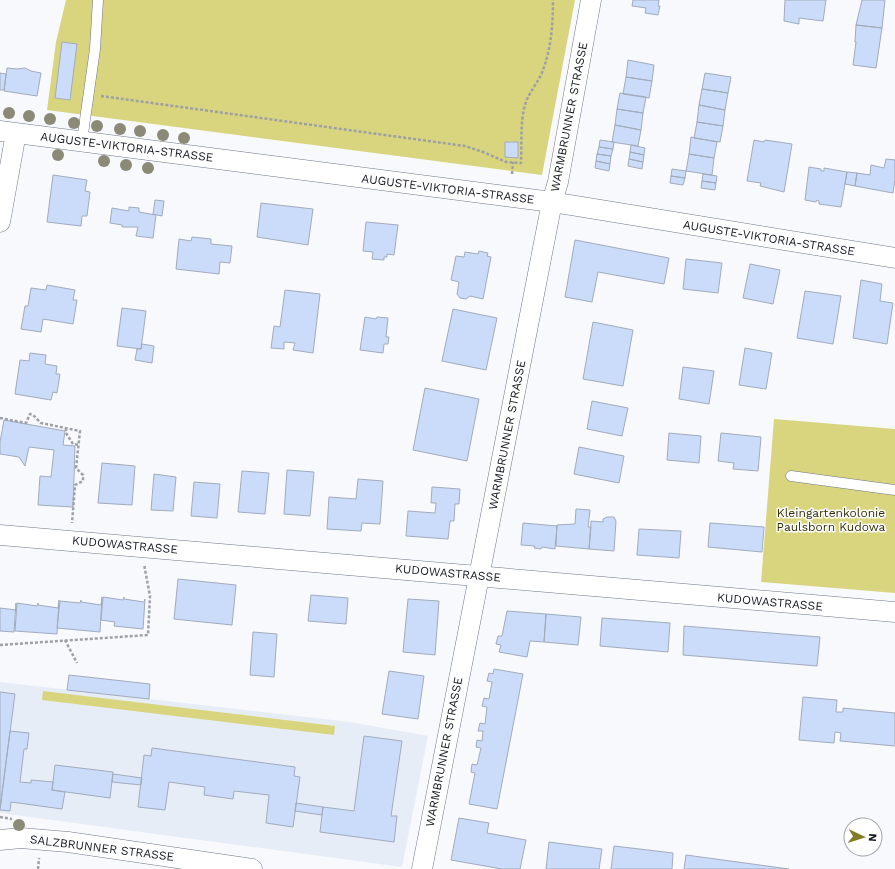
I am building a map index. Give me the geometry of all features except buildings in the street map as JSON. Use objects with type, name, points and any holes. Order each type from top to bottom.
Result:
[{"type":"street","name":"WARMBRUNNER STRASSE","points":[[422,869],[552,202],[558,182],[591,0]]},
{"type":"street","name":"AUGUSTE-VIKTORIA-STRASSE","points":[[8,132],[552,202],[895,258]]},
{"type":"street","points":[[0,222],[8,132]]},
{"type":"street","name":"KUDOWASTRASSE","points":[[0,535],[895,612]]},
{"type":"street","name":"SALZBRUNNER STRASSE","points":[[0,840],[21,838],[68,842],[252,869]]},
{"type":"lane","points":[[82,141],[95,50],[98,0]]},
{"type":"lane","points":[[791,476],[895,490]]},
{"type":"path","points":[[88,94],[465,146],[506,162],[521,163],[524,110],[529,96],[545,66],[552,33],[553,0]]},
{"type":"path","points":[[512,174],[513,162]]},
{"type":"path","points":[[0,418],[26,423],[30,414],[33,414],[41,423],[80,431],[76,468],[83,475],[83,481],[75,485],[72,524]]},
{"type":"path","points":[[66,428],[66,433],[73,444],[79,445]]},
{"type":"path","points":[[0,644],[148,635],[150,596],[144,560]]},
{"type":"path","points":[[65,640],[77,663]]},
{"type":"path","points":[[38,869],[39,858]]},
{"type":"shaded area","points":[[0,682],[350,722],[428,736],[402,867],[0,813]]},
{"type":"green space","points":[[66,0],[575,0],[542,175],[47,110],[56,42]]},
{"type":"green space","name":"Kleingartenkolonie Paulsborn Kudowa","points":[[774,419],[895,429],[895,593],[761,582]]},
{"type":"green space","points":[[43,691],[335,726],[334,735],[42,700]]}]
